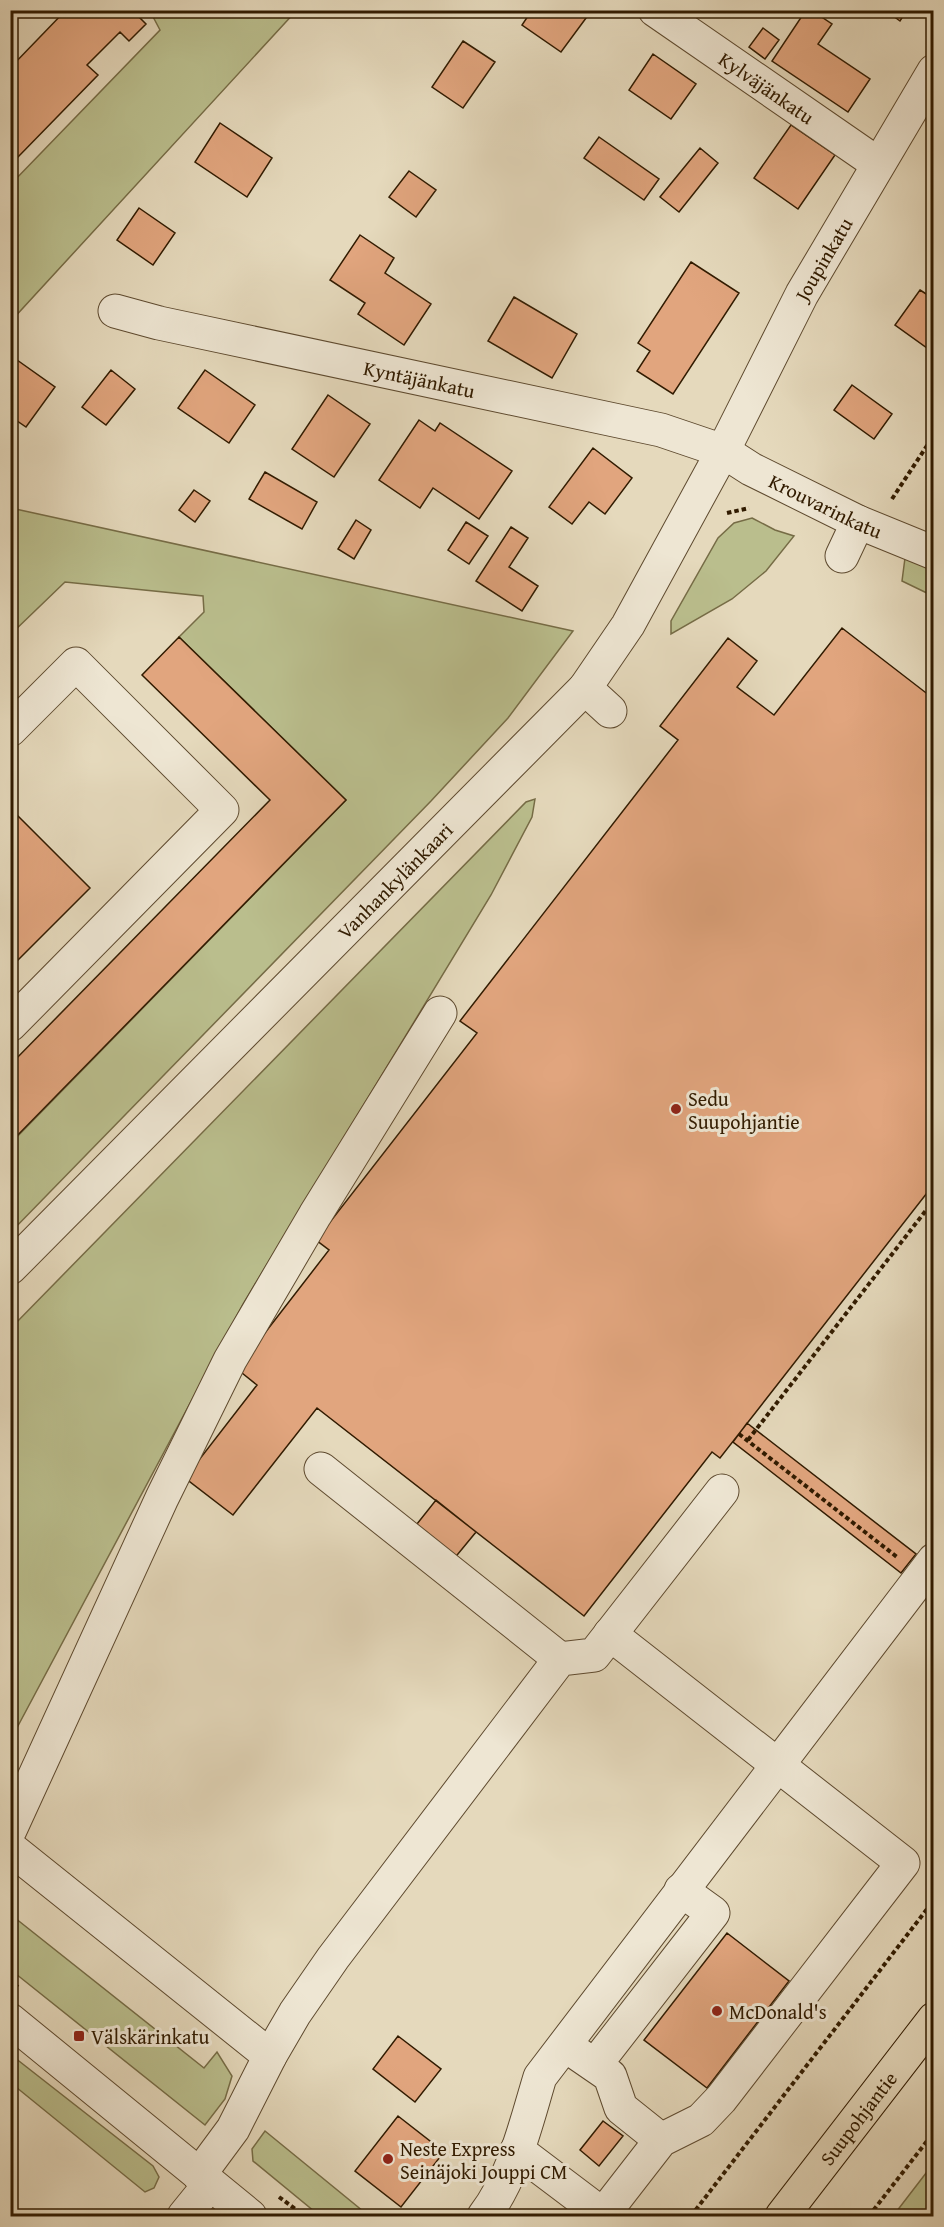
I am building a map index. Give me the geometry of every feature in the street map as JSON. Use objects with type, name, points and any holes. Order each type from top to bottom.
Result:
[{"type":"main road","name":"Suupohjantie","points":[[782,2217],[933,2019]]},
{"type":"street","name":"Kylväjänkatu","points":[[655,10],[878,164]]},
{"type":"street","name":"Joupinkatu","points":[[723,452],[802,294],[933,71]]},
{"type":"street","name":"Kyntäjänkatu","points":[[115,311],[170,325],[662,430],[723,452]]},
{"type":"street","name":"Krouvarinkatu","points":[[723,452],[751,469],[868,526],[933,553]]},
{"type":"street","name":"Vanhankylänkaari","points":[[10,1268],[585,688],[628,625],[723,452]]},
{"type":"street","points":[[842,556],[868,526]]},
{"type":"street","points":[[10,730],[76,664],[222,810],[10,1025]]},
{"type":"street","points":[[585,688],[610,711]]},
{"type":"street","points":[[10,1830],[162,1498],[230,1360],[315,1215],[440,1013]]},
{"type":"street","points":[[321,1469],[560,1659],[594,1655],[722,1491]]},
{"type":"street","points":[[484,2217],[494,2204],[517,2150],[540,2077],[927,1568]]},
{"type":"street","points":[[517,2150],[603,2216],[661,2140],[701,2120],[721,2100],[903,1863],[610,1634]]},
{"type":"street","points":[[183,2217],[234,2129],[270,2056],[295,2013],[333,1958],[560,1659]]},
{"type":"street","points":[[10,1848],[270,2056]]},
{"type":"street","points":[[595,2065],[713,1913],[681,1890]]},
{"type":"street","points":[[10,2020],[250,2217]]},
{"type":"street","points":[[564,2045],[610,2076],[621,2108],[661,2140]]},
{"type":"path","points":[[868,526],[896,491],[933,435]]},
{"type":"path","points":[[748,1440],[933,1200]]},
{"type":"path","points":[[739,1434],[927,1568]]},
{"type":"path","points":[[691,2217],[933,1900]]},
{"type":"path","points":[[869,2217],[933,2132]]},
{"type":"green space","points":[[150,11],[296,11],[11,321],[11,184],[160,30]]},
{"type":"green space","points":[[11,508],[573,631],[508,718],[431,801],[11,1232],[11,1143],[346,800],[179,637],[204,612],[203,596],[65,582],[11,634]]},
{"type":"green space","points":[[752,518],[775,530],[794,536],[766,571],[732,599],[671,634],[671,621],[718,538],[734,523]]},
{"type":"green space","points":[[905,558],[933,570],[933,596],[902,581]]},
{"type":"green space","points":[[535,799],[532,817],[491,895],[243,1304],[11,1739],[11,1328],[526,802]]},
{"type":"green space","points":[[10,1914],[204,2068],[217,2052],[232,2076],[225,2099],[205,2125],[11,1970]]},
{"type":"green space","points":[[10,2054],[153,2166],[159,2177],[154,2188],[145,2192],[11,2083]]},
{"type":"green space","points":[[265,2131],[369,2216],[320,2216],[253,2161],[252,2149]]},
{"type":"green space","points":[[933,2164],[933,2216],[893,2216]]},
{"type":"building","points":[[66,10],[132,10],[146,24],[129,41],[120,32],[87,65],[98,75],[18,157],[10,150],[10,68]]},
{"type":"building","points":[[532,10],[585,10],[589,14],[561,52],[522,25]]},
{"type":"building","points":[[806,10],[811,10],[832,24],[818,44],[870,79],[848,112],[772,61]]},
{"type":"building","points":[[885,10],[907,10],[900,21]]},
{"type":"building","points":[[763,28],[779,40],[765,59],[749,47]]},
{"type":"building","points":[[463,41],[495,62],[463,108],[432,87]]},
{"type":"building","points":[[653,54],[696,84],[671,119],[629,90]]},
{"type":"building","points":[[220,123],[272,158],[247,197],[195,162]]},
{"type":"building","points":[[791,125],[835,155],[798,209],[754,178]]},
{"type":"building","points":[[599,137],[659,179],[644,200],[584,158]]},
{"type":"building","points":[[700,148],[718,163],[679,212],[660,197]]},
{"type":"building","points":[[409,171],[436,190],[416,217],[389,197]]},
{"type":"building","points":[[139,208],[175,233],[153,265],[117,240]]},
{"type":"building","points":[[360,235],[394,258],[385,273],[431,304],[404,345],[358,314],[365,303],[330,280]]},
{"type":"building","points":[[691,262],[739,293],[673,394],[637,371],[650,351],[638,343]]},
{"type":"building","points":[[920,290],[934,299],[934,353],[895,325]]},
{"type":"building","points":[[514,297],[577,334],[552,378],[488,341]]},
{"type":"building","points":[[10,355],[55,387],[26,427],[10,416]]},
{"type":"building","points":[[111,370],[135,389],[106,425],[82,407]]},
{"type":"building","points":[[205,370],[255,405],[229,443],[178,408]]},
{"type":"building","points":[[852,385],[892,414],[874,439],[834,410]]},
{"type":"building","points":[[328,395],[370,424],[334,477],[292,449]]},
{"type":"building","points":[[419,420],[435,431],[440,423],[512,471],[479,519],[433,488],[420,508],[379,480]]},
{"type":"building","points":[[593,448],[632,478],[605,514],[589,502],[572,524],[549,507]]},
{"type":"building","points":[[265,472],[317,502],[302,529],[249,499]]},
{"type":"building","points":[[194,490],[210,501],[195,522],[179,510]]},
{"type":"building","points":[[356,520],[371,530],[354,559],[338,549]]},
{"type":"building","points":[[466,522],[488,536],[469,564],[448,550]]},
{"type":"building","points":[[511,527],[528,538],[509,567],[538,586],[522,611],[476,581]]},
{"type":"building","name":"Sedu Suupohjantie","points":[[842,628],[934,699],[934,1184],[720,1458],[712,1452],[584,1616],[317,1408],[233,1515],[185,1478],[257,1385],[237,1369],[329,1250],[316,1240],[477,1033],[460,1021],[678,740],[660,726],[728,638],[757,661],[737,687],[774,715]]},
{"type":"building","points":[[179,637],[346,800],[10,1143],[10,1065],[270,800],[142,675]]},
{"type":"building","points":[[12,810],[90,888],[10,968],[10,811]]},
{"type":"building","points":[[747,1423],[916,1554],[901,1573],[733,1442]]},
{"type":"building","points":[[436,1500],[476,1532],[453,1560],[413,1529]]},
{"type":"building","name":"McDonald's","points":[[727,1933],[789,1981],[707,2088],[644,2040]]},
{"type":"building","points":[[398,2036],[441,2069],[415,2102],[373,2069]]},
{"type":"building","points":[[398,2116],[444,2152],[401,2207],[355,2171]]},
{"type":"building","points":[[603,2121],[623,2136],[599,2166],[580,2150]]},
{"type":"place","name":"Sedu Suupohjantie","points":[[676,1109]]},
{"type":"place","name":"McDonald's","points":[[717,2011]]},
{"type":"place","name":"Välskärinkatu","points":[[79,2036]]},
{"type":"place","name":"Neste Express Seinäjoki Jouppi CM","points":[[388,2159]]}]
